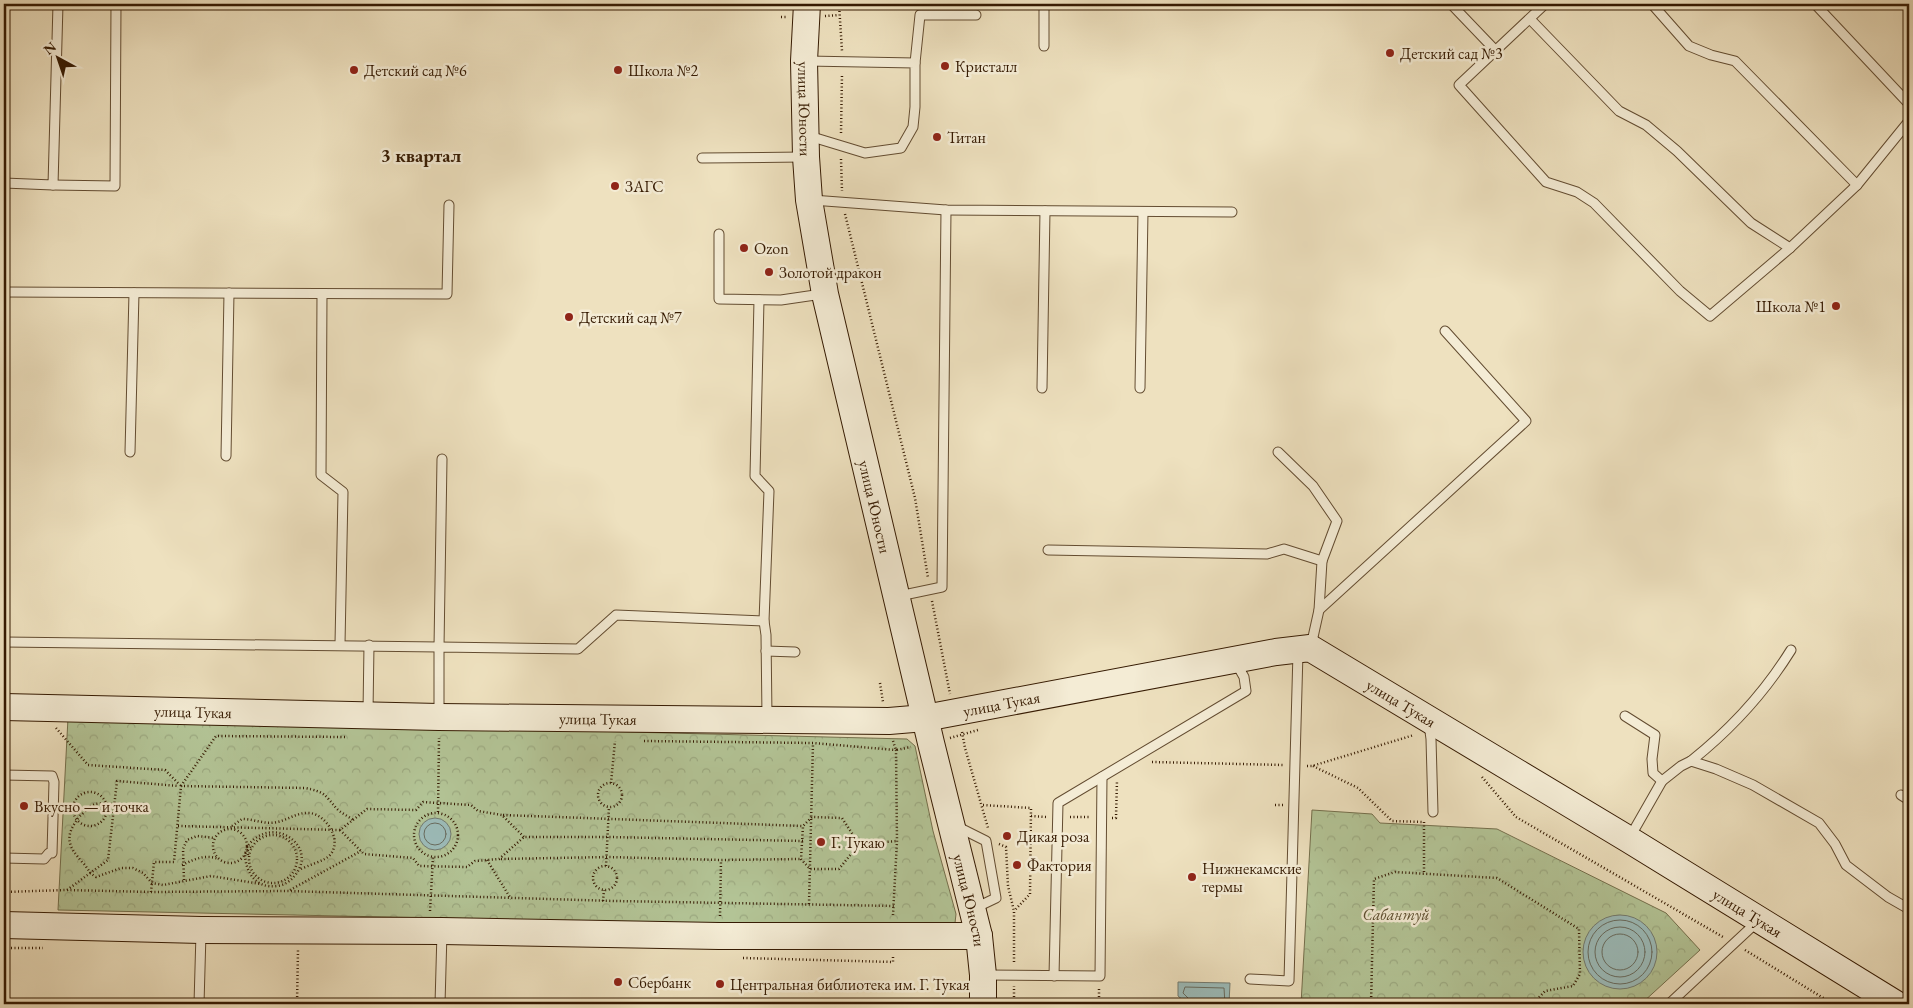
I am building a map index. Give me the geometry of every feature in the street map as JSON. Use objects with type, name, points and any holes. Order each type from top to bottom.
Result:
[{"type":"street","name":"улица Юности","points":[[807,4],[804,61],[809,200],[825,294],[925,718],[980,936],[983,1004]]},
{"type":"street","name":"улица Тукая","points":[[4,707],[368,715],[439,727],[767,719],[889,721],[925,718],[1235,660],[1304,649],[1429,729],[1628,839],[1896,1004]]},
{"type":"street","points":[[4,925],[201,930],[436,931],[719,936],[893,950],[980,936]]},
{"type":"lane","points":[[53,185],[58,4]]},
{"type":"lane","points":[[4,183],[115,186],[116,4]]},
{"type":"lane","points":[[1044,4],[1044,46]]},
{"type":"lane","points":[[1451,4],[1496,51]]},
{"type":"lane","points":[[1545,4],[1460,85],[1546,182],[1577,192],[1594,203],[1680,291],[1710,316],[1790,248],[1858,185],[1909,121]]},
{"type":"lane","points":[[1652,4],[1689,46],[1711,55],[1735,61],[1858,185]]},
{"type":"lane","points":[[1815,4],[1909,104]]},
{"type":"lane","points":[[702,158],[806,146],[840,146],[865,152],[901,148],[913,127],[920,15],[976,15]]},
{"type":"lane","points":[[1530,19],[1619,110],[1646,125],[1696,168],[1751,223],[1790,248]]},
{"type":"lane","points":[[804,61],[916,63]]},
{"type":"lane","points":[[809,200],[946,210],[1232,212]]},
{"type":"lane","points":[[4,292],[447,294],[449,205]]},
{"type":"lane","points":[[896,597],[942,587],[946,210]]},
{"type":"lane","points":[[1042,388],[1045,211]]},
{"type":"lane","points":[[1140,388],[1143,212]]},
{"type":"lane","points":[[719,234],[719,299],[781,300],[825,294]]},
{"type":"lane","points":[[130,452],[134,293]]},
{"type":"lane","points":[[226,456],[229,293]]},
{"type":"lane","points":[[322,294],[321,475],[344,492],[340,644]]},
{"type":"lane","points":[[759,300],[755,476],[769,491],[764,621],[767,719]]},
{"type":"lane","points":[[1319,610],[1526,421],[1445,331]]},
{"type":"lane","points":[[1250,979],[1289,980],[1295,765],[1304,649],[1319,610],[1322,561],[1337,521],[1313,486],[1278,452]]},
{"type":"lane","points":[[439,727],[442,459]]},
{"type":"lane","points":[[1048,550],[1267,554],[1284,549],[1322,561]]},
{"type":"lane","points":[[4,642],[340,644],[578,649],[616,615],[764,621]]},
{"type":"lane","points":[[368,715],[369,645]]},
{"type":"lane","points":[[1628,839],[1662,781],[1714,743],[1776,674],[1791,650]]},
{"type":"lane","points":[[766,651],[795,652]]},
{"type":"lane","points":[[1054,976],[1058,803],[1246,691],[1244,677],[1235,660]]},
{"type":"lane","points":[[1625,716],[1655,735],[1652,759],[1653,773],[1662,781]]},
{"type":"lane","points":[[1429,729],[1433,812]]},
{"type":"lane","points":[[1691,761],[1716,769],[1753,785],[1819,823],[1835,844],[1846,865],[1888,897],[1909,909]]},
{"type":"lane","points":[[4,775],[52,776],[54,782],[52,853],[49,853],[44,859],[4,858]]},
{"type":"lane","points":[[983,975],[1100,976],[1102,777]]},
{"type":"lane","points":[[1901,795],[1909,800]]},
{"type":"lane","points":[[1669,1004],[1759,920]]},
{"type":"lane","points":[[199,1004],[201,930]]},
{"type":"lane","points":[[436,931],[440,1004]]},
{"type":"path","points":[[839,4],[843,62],[840,146],[842,202],[915,498],[929,590],[951,699],[983,805],[1031,808],[1030,894],[1014,911]]},
{"type":"path","points":[[37,707],[88,764],[165,770],[181,786]]},
{"type":"path","points":[[438,812],[439,727]]},
{"type":"path","points":[[1150,762],[1312,766],[1422,733],[1429,729]]},
{"type":"path","points":[[151,892],[154,862],[174,862],[181,786],[216,736],[352,737]]},
{"type":"path","points":[[611,783],[615,741],[624,741]]},
{"type":"path","points":[[634,741],[813,743],[896,750],[897,841],[893,950]]},
{"type":"path","points":[[809,904],[813,743]]},
{"type":"path","points":[[1312,766],[1358,788],[1392,821],[1424,822],[1424,874]]},
{"type":"path","points":[[1031,816],[1116,818],[1118,776]]},
{"type":"path","points":[[1481,776],[1516,817],[1734,943],[1833,1004]]},
{"type":"path","points":[[66,890],[108,860],[118,781],[181,786],[305,788],[318,791],[328,797],[338,810],[354,820]]},
{"type":"path","points":[[611,783],[619,787],[622,796],[617,804],[608,807],[600,802],[598,793],[602,785],[611,783]]},
{"type":"path","points":[[84,793],[97,794],[105,804],[105,816],[95,825],[82,824],[77,820],[73,808],[74,802],[84,793]]},
{"type":"path","points":[[340,830],[367,809],[416,810],[423,802],[471,804],[478,811],[502,815],[804,826]]},
{"type":"path","points":[[115,804],[95,804],[87,808],[71,828],[68,838],[71,848],[90,873],[96,877],[121,868],[133,868],[143,872],[152,883],[162,884],[211,876],[272,887],[282,885],[292,880],[298,871],[301,860],[300,850],[294,840],[285,834],[275,831],[264,832],[254,838],[247,851],[247,868],[252,878],[261,884]]},
{"type":"path","points":[[606,866],[608,807]]},
{"type":"path","points":[[438,812],[447,815],[454,821],[458,828],[458,838],[456,846],[450,853],[442,857],[433,857],[425,855],[418,849],[414,841],[413,832],[416,824],[422,817],[438,812]]},
{"type":"path","points":[[231,827],[242,819],[276,823],[297,814],[311,813],[324,820],[333,832],[333,849],[330,855],[298,871]]},
{"type":"path","points":[[502,815],[524,837]]},
{"type":"path","points":[[810,869],[802,859],[804,826],[812,817]]},
{"type":"path","points":[[812,817],[842,818],[859,844]]},
{"type":"path","points":[[178,826],[340,830],[364,854],[413,858],[420,866],[433,867],[467,867],[475,862],[499,859],[607,857],[721,860],[802,859]]},
{"type":"path","points":[[182,865],[200,858],[211,857],[222,861],[236,862],[247,851],[251,847],[265,836],[275,835],[284,837],[291,843],[296,851],[297,860],[295,869],[281,881],[263,880],[256,875],[251,866],[247,851],[243,834],[231,829],[219,833],[215,838],[214,851],[222,861]]},
{"type":"path","points":[[184,880],[182,849],[187,840],[196,836],[215,838]]},
{"type":"path","points":[[499,859],[524,837],[608,836],[803,841]]},
{"type":"path","points":[[810,869],[838,869],[859,844],[897,841]]},
{"type":"path","points":[[288,891],[361,852]]},
{"type":"path","points":[[433,857],[431,896],[436,931]]},
{"type":"path","points":[[487,860],[511,899]]},
{"type":"path","points":[[719,936],[721,860]]},
{"type":"path","points":[[606,866],[614,871],[617,880],[612,888],[604,890],[595,886],[593,877],[597,869],[606,866]]},
{"type":"path","points":[[1371,1004],[1374,879],[1394,872],[1497,878],[1579,929],[1580,974],[1573,986],[1544,991],[1534,1004]]},
{"type":"path","points":[[4,892],[66,890],[151,892],[288,891],[511,899],[894,906]]},
{"type":"path","points":[[603,901],[604,890]]},
{"type":"path","points":[[298,949],[298,1004]]},
{"type":"path","points":[[1099,1004],[1100,976]]},
{"type":"green space","points":[[68,718],[907,739],[915,746],[933,831],[956,914],[955,923],[948,929],[58,910]]},
{"type":"green space","name":"Сабантуй","points":[[1312,810],[1372,814],[1380,823],[1497,829],[1666,913],[1700,950],[1641,1004],[1301,1004]]},
{"type":"water","points":[[435,818],[447,822],[451,834],[447,846],[435,850],[423,846],[419,834],[423,822]]},
{"type":"water","points":[[1620,915],[1634,918],[1646,926],[1654,938],[1657,952],[1654,966],[1646,978],[1634,986],[1620,989],[1606,986],[1594,978],[1586,966],[1583,952],[1586,938],[1594,926],[1606,918]]},
{"type":"water","points":[[1178,982],[1230,983],[1229,1004],[1185,1004],[1178,996]]},
{"type":"place","name":"Детский сад №3","points":[[1390,53]]},
{"type":"place","name":"Кристалл","points":[[945,66]]},
{"type":"place","name":"Детский сад №6","points":[[354,70]]},
{"type":"place","name":"Школа №2","points":[[618,70]]},
{"type":"place","name":"Титан","points":[[937,137]]},
{"type":"place","name":"ЗАГС","points":[[615,186]]},
{"type":"place","name":"Ozon","points":[[744,248]]},
{"type":"place","name":"Золотой дракон","points":[[769,272]]},
{"type":"place","name":"Школа №1","points":[[1836,306]]},
{"type":"place","name":"Детский сад №7","points":[[569,317]]},
{"type":"place","name":"Вкусно — и точка","points":[[24,806]]},
{"type":"place","name":"Дикая роза","points":[[1007,836]]},
{"type":"place","name":"Г. Тукаю","points":[[821,842]]},
{"type":"place","name":"Фактория","points":[[1017,865]]},
{"type":"place","name":"Нижнекамские термы","points":[[1192,877]]},
{"type":"place","name":"Сбербанк","points":[[618,982]]},
{"type":"place","name":"Центральная библиотека им. Г. Тукая","points":[[720,984]]},
{"type":"district","name":"3 квартал","points":[[421,155]]}]
